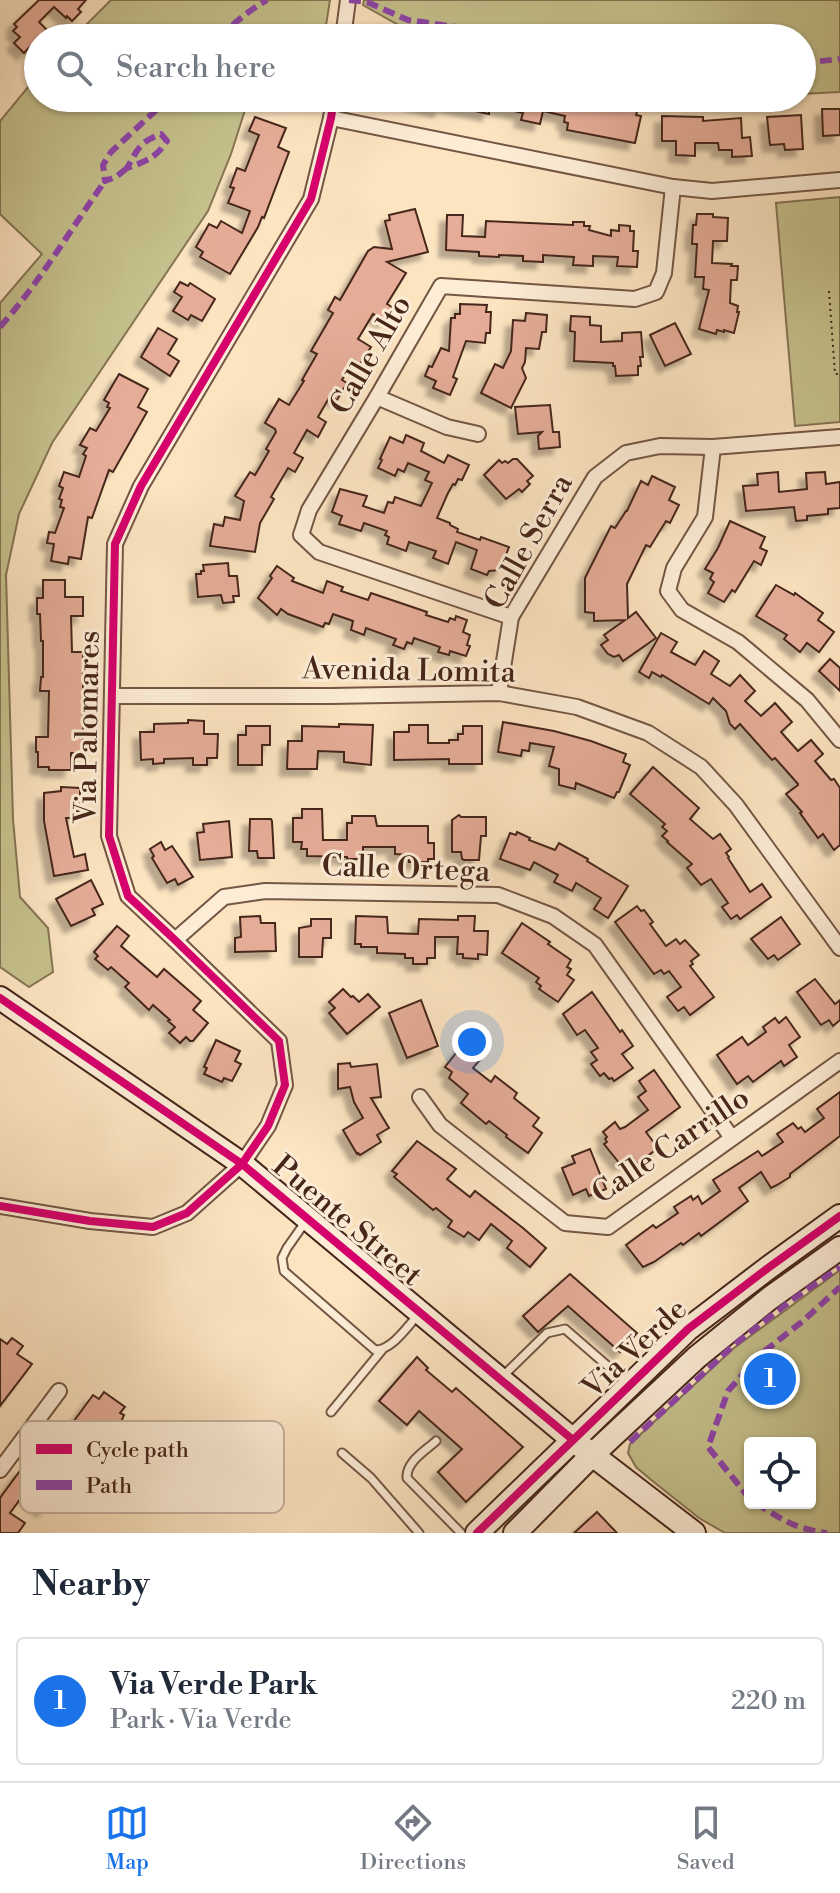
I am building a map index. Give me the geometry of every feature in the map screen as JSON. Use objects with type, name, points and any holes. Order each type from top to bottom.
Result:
[{"type":"main road","name":"Puente Street","points":[[0,998],[242,1164],[573,1440],[694,1533]]},
{"type":"main road","name":"Via Verde","points":[[477,1533],[688,1329],[840,1216]]},
{"type":"main road","name":"Via Verde","points":[[515,1533],[592,1455],[697,1357],[770,1298],[840,1248]]},
{"type":"street","points":[[345,24],[348,0]]},
{"type":"street","name":"Via Palomares","points":[[0,1206],[90,1221],[153,1227],[187,1213],[242,1164],[268,1126],[285,1085],[279,1041],[128,896],[109,836],[115,544],[141,486],[311,199],[332,112]]},
{"type":"street","points":[[331,118],[673,187],[712,191],[840,180]]},
{"type":"street","name":"Calle Alto","points":[[511,617],[319,552],[301,535],[309,510],[441,286],[635,299],[656,292],[664,273],[673,187]]},
{"type":"street","points":[[377,397],[447,427],[478,434]]},
{"type":"street","name":"Calle Serra","points":[[499,693],[511,617],[595,477],[626,453],[660,446],[713,447],[840,437]]},
{"type":"street","points":[[713,447],[705,517],[674,568],[668,591],[682,610],[738,642],[807,700],[840,740]]},
{"type":"street","name":"Avenida Lomita","points":[[113,696],[499,693],[577,707],[648,733],[701,767],[736,805],[840,948]]},
{"type":"street","name":"Calle Ortega","points":[[175,940],[224,897],[265,891],[498,895],[553,916],[595,945],[732,1138]]},
{"type":"street","name":"Calle Carrillo","points":[[420,1097],[440,1125],[565,1223],[608,1227],[840,1061]]},
{"type":"street","points":[[37,1421],[59,1391]]},
{"type":"street","points":[[0,1470],[20,1443]]},
{"type":"lane","points":[[308,1219],[282,1258],[284,1271],[375,1350],[382,1350]]},
{"type":"lane","points":[[331,1412],[382,1350],[420,1313]]},
{"type":"lane","points":[[500,1379],[547,1333],[565,1329],[630,1384]]},
{"type":"lane","points":[[436,1441],[410,1465],[407,1478],[461,1533]]},
{"type":"lane","points":[[342,1453],[371,1478],[419,1533]]},
{"type":"path","points":[[829,291],[835,374],[840,374]]},
{"type":"shaded area","points":[[111,0],[330,0],[326,24],[87,24]]},
{"type":"shaded area","points":[[364,0],[840,0],[840,92],[816,93],[816,24],[397,24],[363,5]]},
{"type":"shaded area","points":[[24,92],[24,112],[244,112],[208,211],[52,443],[19,514],[6,575],[13,819],[20,897],[48,928],[53,972],[29,987],[0,967],[0,303],[42,254],[0,214],[0,121]]},
{"type":"shaded area","points":[[840,197],[840,422],[795,426],[776,203]]},
{"type":"shaded area","points":[[840,1270],[840,1533],[725,1533],[699,1518],[636,1467],[628,1453],[630,1444],[734,1348]]},
{"type":"building","points":[[39,0],[86,0],[78,9],[81,12],[72,21],[54,7],[39,22],[41,24],[24,24],[24,53],[14,43],[20,37],[13,31],[17,27],[14,24]]},
{"type":"building","points":[[822,109],[840,109],[840,135],[823,136]]},
{"type":"building","points":[[518,112],[543,112],[540,124],[521,120],[523,113]]},
{"type":"building","points":[[547,112],[637,112],[636,115],[641,116],[635,143],[567,130],[565,116]]},
{"type":"building","points":[[801,115],[803,149],[785,150],[784,144],[770,145],[767,117]]},
{"type":"building","points":[[662,116],[703,117],[703,121],[741,118],[742,138],[750,137],[752,156],[732,157],[732,150],[719,150],[718,143],[695,143],[695,156],[676,155],[676,141],[662,141]]},
{"type":"building","points":[[255,117],[286,128],[278,147],[289,152],[264,218],[230,274],[200,257],[203,252],[196,247],[209,224],[217,228],[221,221],[242,233],[250,211],[228,203],[237,168],[245,171],[259,135],[249,131]]},
{"type":"building","points":[[415,209],[428,252],[387,262],[406,273],[387,304],[392,307],[384,321],[373,314],[358,339],[371,347],[360,364],[354,360],[342,380],[347,383],[337,400],[330,396],[318,417],[326,422],[318,437],[307,430],[294,453],[303,458],[295,472],[288,468],[271,497],[274,499],[260,523],[255,552],[210,546],[214,524],[223,526],[225,517],[240,520],[244,501],[235,496],[250,472],[255,475],[276,432],[265,423],[279,399],[289,405],[304,381],[317,354],[311,351],[333,313],[328,310],[335,297],[340,300],[368,251],[374,247],[392,249],[385,221],[390,220],[389,215]]},
{"type":"building","points":[[697,214],[728,218],[727,241],[713,241],[712,263],[738,266],[737,280],[731,280],[730,303],[738,306],[739,312],[734,333],[717,330],[716,334],[699,329],[709,290],[703,289],[704,277],[695,277],[697,244],[692,244]]},
{"type":"building","points":[[447,215],[463,215],[462,236],[485,237],[486,221],[573,225],[573,222],[584,222],[584,226],[590,226],[589,230],[611,236],[611,230],[619,231],[619,225],[630,226],[630,231],[634,231],[633,251],[638,251],[637,267],[617,266],[618,257],[593,256],[593,266],[573,265],[574,257],[543,255],[543,262],[523,261],[523,256],[479,256],[479,252],[446,250]]},
{"type":"building","points":[[180,282],[188,286],[190,283],[215,299],[202,321],[191,315],[188,320],[173,311],[182,297],[174,292]]},
{"type":"building","points":[[460,304],[487,305],[486,312],[491,312],[490,333],[486,333],[485,343],[466,341],[450,395],[433,388],[436,381],[425,376],[441,348],[449,351],[451,318],[460,314]]},
{"type":"building","points":[[526,313],[547,315],[546,332],[542,332],[539,349],[526,348],[522,368],[526,378],[511,408],[481,393],[495,364],[503,368],[511,351],[513,320],[525,321]]},
{"type":"building","points":[[571,316],[590,317],[590,325],[601,326],[601,342],[622,341],[622,333],[641,332],[643,357],[640,357],[638,375],[616,376],[613,363],[574,361],[575,332],[570,331]]},
{"type":"building","points":[[675,323],[691,354],[665,366],[650,335]]},
{"type":"building","points":[[158,328],[177,339],[168,354],[179,361],[170,376],[141,357]]},
{"type":"building","points":[[119,374],[148,389],[138,407],[147,412],[113,472],[109,470],[92,518],[88,517],[81,559],[69,557],[68,564],[51,561],[54,544],[47,543],[49,532],[55,533],[64,508],[60,507],[63,488],[59,486],[64,472],[79,477],[87,448],[80,445],[90,428],[96,431],[110,408],[104,400]]},
{"type":"building","points":[[550,405],[553,432],[559,432],[560,447],[539,449],[538,436],[542,432],[518,434],[515,407]]},
{"type":"building","points":[[406,435],[424,443],[421,451],[444,463],[448,455],[469,465],[462,480],[458,479],[453,484],[437,518],[450,523],[458,529],[457,532],[509,547],[500,570],[489,571],[487,575],[471,569],[477,550],[456,542],[448,564],[433,558],[436,551],[409,542],[406,551],[387,544],[387,531],[364,523],[361,531],[339,524],[342,516],[332,512],[340,489],[367,496],[363,506],[384,513],[388,502],[393,503],[395,497],[421,506],[432,483],[425,480],[429,472],[408,463],[404,472],[398,469],[395,476],[378,468],[390,437],[403,443]]},
{"type":"building","points":[[517,459],[533,476],[522,492],[519,489],[506,499],[484,475],[499,460],[508,463]]},
{"type":"building","points":[[778,472],[779,492],[807,489],[806,473],[825,472],[826,484],[840,482],[840,508],[828,509],[828,514],[807,516],[807,520],[796,521],[794,507],[746,511],[743,486],[758,485],[757,474]]},
{"type":"building","points":[[652,476],[675,487],[669,500],[679,505],[670,523],[666,521],[650,547],[646,545],[627,584],[628,618],[636,612],[656,638],[623,661],[619,655],[614,657],[608,654],[601,645],[608,640],[604,635],[625,620],[594,621],[594,613],[585,612],[585,578],[611,526],[615,528],[627,511],[641,481],[648,485]]},
{"type":"building","points":[[730,521],[765,537],[760,548],[767,551],[761,565],[754,561],[735,592],[732,590],[724,602],[708,593],[714,582],[710,579],[713,573],[705,569]]},
{"type":"building","points":[[228,563],[229,576],[237,576],[239,596],[233,596],[234,602],[223,603],[221,595],[198,597],[196,574],[204,571],[203,565]]},
{"type":"building","points":[[277,566],[294,578],[292,581],[323,593],[327,581],[343,587],[341,591],[368,600],[371,593],[448,622],[450,618],[455,620],[456,616],[467,620],[463,632],[470,635],[467,645],[470,646],[466,656],[450,651],[449,655],[438,652],[440,647],[414,638],[412,644],[407,642],[404,649],[393,645],[396,639],[366,628],[364,635],[351,630],[353,621],[333,614],[329,624],[325,623],[323,627],[281,609],[277,615],[258,598]]},
{"type":"building","points":[[43,580],[65,580],[65,597],[83,597],[83,616],[71,616],[72,652],[83,652],[83,753],[71,753],[71,770],[38,767],[36,737],[48,737],[49,691],[40,691],[43,641],[40,614],[37,614],[37,598],[43,598]]},
{"type":"building","points":[[776,585],[795,593],[823,613],[818,620],[834,632],[819,652],[807,643],[800,652],[784,639],[787,635],[756,616]]},
{"type":"building","points":[[661,633],[677,642],[671,652],[695,665],[704,651],[719,661],[711,674],[730,686],[740,675],[755,691],[745,701],[761,716],[775,703],[792,722],[781,732],[798,751],[811,740],[823,754],[815,761],[840,788],[840,845],[834,850],[823,834],[818,838],[786,794],[798,784],[740,724],[735,729],[730,724],[726,711],[713,698],[709,704],[662,675],[652,672],[649,678],[639,672]]},
{"type":"building","points":[[830,659],[840,668],[840,691],[819,671]]},
{"type":"building","points":[[188,720],[204,721],[204,734],[218,734],[217,758],[207,758],[207,765],[193,765],[193,758],[164,759],[164,763],[153,764],[153,759],[141,760],[140,732],[154,732],[154,724],[188,723]]},
{"type":"building","points":[[503,722],[554,731],[626,754],[623,762],[630,765],[619,792],[614,798],[576,783],[575,789],[559,785],[559,769],[549,766],[554,747],[530,743],[529,751],[522,750],[521,756],[498,752]]},
{"type":"building","points":[[339,724],[373,725],[371,765],[344,762],[344,752],[318,751],[317,769],[287,769],[288,741],[302,741],[302,726],[339,727]]},
{"type":"building","points":[[409,725],[428,725],[428,743],[449,743],[449,740],[458,740],[458,734],[463,734],[463,726],[482,726],[482,764],[449,764],[449,759],[394,760],[394,732],[409,732]]},
{"type":"building","points":[[246,726],[270,726],[270,745],[262,745],[262,765],[238,765],[238,735],[246,735]]},
{"type":"building","points":[[653,767],[699,808],[690,819],[713,839],[720,834],[731,849],[726,853],[728,858],[750,892],[762,884],[771,897],[740,919],[737,915],[731,919],[722,907],[728,903],[711,879],[701,885],[687,868],[692,864],[662,836],[667,831],[662,827],[665,824],[630,794]]},
{"type":"building","points":[[61,787],[80,788],[80,811],[74,811],[74,818],[66,818],[74,857],[85,854],[88,870],[54,876],[44,821],[44,793],[61,791]]},
{"type":"building","points":[[302,809],[322,809],[323,840],[347,840],[347,823],[352,823],[352,816],[375,816],[377,826],[428,826],[428,843],[434,843],[434,859],[409,862],[409,855],[395,854],[395,847],[363,847],[363,859],[307,856],[307,849],[301,849],[302,842],[293,842],[293,818],[302,818]]},
{"type":"building","points":[[459,815],[486,817],[486,836],[481,836],[479,860],[464,860],[461,852],[452,852],[452,820]]},
{"type":"building","points":[[250,819],[271,819],[274,858],[258,858],[257,851],[249,851]]},
{"type":"building","points":[[229,821],[232,857],[200,860],[197,833],[204,832],[203,824]]},
{"type":"building","points":[[517,832],[555,850],[559,843],[628,886],[608,918],[594,909],[601,898],[576,883],[572,891],[554,882],[558,875],[534,862],[530,870],[500,859],[510,833],[516,835]]},
{"type":"building","points":[[161,842],[165,850],[172,846],[193,877],[178,885],[175,879],[167,883],[150,849]]},
{"type":"building","points":[[91,880],[103,904],[92,909],[95,915],[71,926],[56,899]]},
{"type":"building","points":[[637,906],[653,922],[650,924],[666,946],[676,939],[680,944],[685,940],[699,955],[690,966],[714,997],[690,1015],[684,1007],[678,1011],[667,997],[681,987],[669,971],[664,974],[661,970],[654,974],[615,922]]},
{"type":"building","points":[[260,916],[261,923],[275,923],[276,951],[235,952],[235,938],[241,937],[240,917]]},
{"type":"building","points":[[356,916],[387,917],[388,933],[418,934],[419,919],[458,920],[458,916],[475,916],[474,931],[488,931],[487,955],[478,954],[478,959],[463,958],[463,954],[457,954],[458,937],[435,937],[435,958],[427,958],[427,964],[413,964],[413,958],[405,958],[405,954],[377,953],[377,947],[355,944]]},
{"type":"building","points":[[781,917],[800,944],[778,960],[774,955],[768,959],[751,939]]},
{"type":"building","points":[[311,919],[331,919],[331,938],[323,938],[322,957],[299,957],[299,928],[311,926]]},
{"type":"building","points":[[522,923],[571,960],[567,975],[574,980],[558,1002],[539,989],[541,986],[536,982],[539,978],[502,953]]},
{"type":"building","points":[[117,926],[129,936],[121,946],[157,977],[164,969],[201,1001],[193,1010],[208,1023],[193,1041],[186,1037],[180,1043],[169,1033],[175,1027],[170,1020],[153,1005],[149,1010],[125,987],[129,983],[111,967],[108,970],[95,959],[98,956],[94,952]]},
{"type":"building","points":[[815,979],[835,1004],[840,1000],[840,1020],[833,1026],[829,1020],[821,1025],[797,992]]},
{"type":"building","points":[[343,989],[359,1002],[368,994],[380,1007],[347,1034],[329,1013],[335,1008],[329,1002]]},
{"type":"building","points":[[592,992],[633,1046],[622,1054],[633,1068],[614,1081],[604,1073],[600,1076],[591,1064],[597,1060],[591,1052],[598,1048],[585,1030],[577,1035],[563,1014]]},
{"type":"building","points":[[421,1000],[438,1046],[407,1058],[389,1013]]},
{"type":"building","points":[[786,1017],[800,1037],[789,1045],[797,1057],[784,1066],[781,1061],[753,1082],[748,1076],[737,1084],[717,1055],[742,1037],[748,1045],[766,1032],[763,1027],[775,1018],[779,1023]]},
{"type":"building","points":[[472,1039],[487,1051],[473,1068],[491,1082],[495,1076],[517,1093],[514,1098],[539,1118],[533,1126],[542,1133],[528,1153],[461,1103],[468,1094],[449,1078],[452,1072],[445,1067],[464,1043],[466,1046]]},
{"type":"building","points":[[216,1040],[240,1051],[235,1061],[241,1064],[232,1081],[224,1078],[222,1082],[204,1074]]},
{"type":"building","points":[[350,1063],[351,1067],[377,1064],[381,1097],[371,1098],[389,1128],[377,1135],[381,1142],[360,1155],[343,1130],[363,1118],[350,1087],[338,1089],[338,1064]]},
{"type":"building","points":[[654,1070],[680,1107],[646,1132],[658,1148],[637,1164],[633,1158],[620,1164],[604,1144],[607,1137],[603,1132],[615,1122],[620,1129],[625,1127],[648,1110],[638,1097],[646,1091],[639,1081]]},
{"type":"building","points":[[840,1092],[840,1136],[790,1177],[771,1188],[761,1172],[739,1188],[748,1201],[701,1236],[699,1233],[643,1267],[626,1245],[653,1225],[656,1228],[678,1213],[674,1207],[691,1196],[693,1200],[698,1196],[702,1204],[720,1191],[713,1180],[758,1151],[762,1156],[783,1142],[777,1134],[793,1123],[805,1132],[824,1118],[817,1109]]},
{"type":"building","points":[[417,1141],[456,1169],[447,1179],[470,1197],[475,1191],[546,1248],[530,1267],[507,1248],[512,1241],[491,1224],[479,1240],[468,1232],[464,1237],[448,1227],[452,1221],[436,1208],[433,1210],[394,1177],[397,1174],[392,1171]]},
{"type":"building","points":[[590,1149],[606,1189],[589,1196],[586,1189],[573,1195],[562,1168],[575,1163],[572,1156]]},
{"type":"building","points":[[570,1274],[637,1333],[620,1352],[568,1306],[538,1332],[523,1316]]},
{"type":"building","points":[[12,1338],[23,1346],[17,1354],[32,1364],[0,1406],[0,1339],[7,1344]]},
{"type":"building","points":[[417,1357],[428,1368],[426,1370],[452,1392],[456,1388],[523,1447],[466,1502],[438,1472],[462,1449],[419,1411],[407,1425],[379,1401]]},
{"type":"building","points":[[104,1392],[125,1407],[120,1413],[124,1415],[121,1421],[74,1421],[93,1395],[99,1399]]},
{"type":"building","points":[[20,1471],[20,1499],[10,1513],[25,1523],[18,1533],[0,1533],[0,1498]]},
{"type":"building","points":[[597,1512],[617,1533],[574,1533]]},
{"type":"marked path","points":[[234,24],[267,0]]},
{"type":"marked path","points":[[349,0],[367,2],[408,20],[435,24]]},
{"type":"marked path","points":[[816,62],[840,59]]},
{"type":"marked path","points":[[127,168],[105,181],[103,165],[111,152],[154,112]]},
{"type":"marked path","points":[[161,134],[167,141],[159,151],[127,168],[143,143],[161,134]]},
{"type":"marked path","points":[[0,327],[42,274],[105,181]]},
{"type":"marked path","points":[[630,1442],[735,1344],[840,1267]]},
{"type":"marked path","points":[[744,1492],[708,1447],[728,1391],[761,1354],[840,1287]]},
{"type":"marked path","points":[[766,1509],[790,1523],[827,1533]]},
{"type":"cycle path","points":[[0,1206],[90,1221],[153,1227],[187,1213],[242,1164],[268,1126],[285,1085],[279,1041],[128,896],[109,836],[115,544],[141,486],[311,199],[332,112]]},
{"type":"cycle path","points":[[0,998],[242,1164],[573,1440]]},
{"type":"cycle path","points":[[477,1533],[688,1329],[840,1216]]},
{"type":"place","name":"Via Verde Park","points":[[770,1379]]}]
